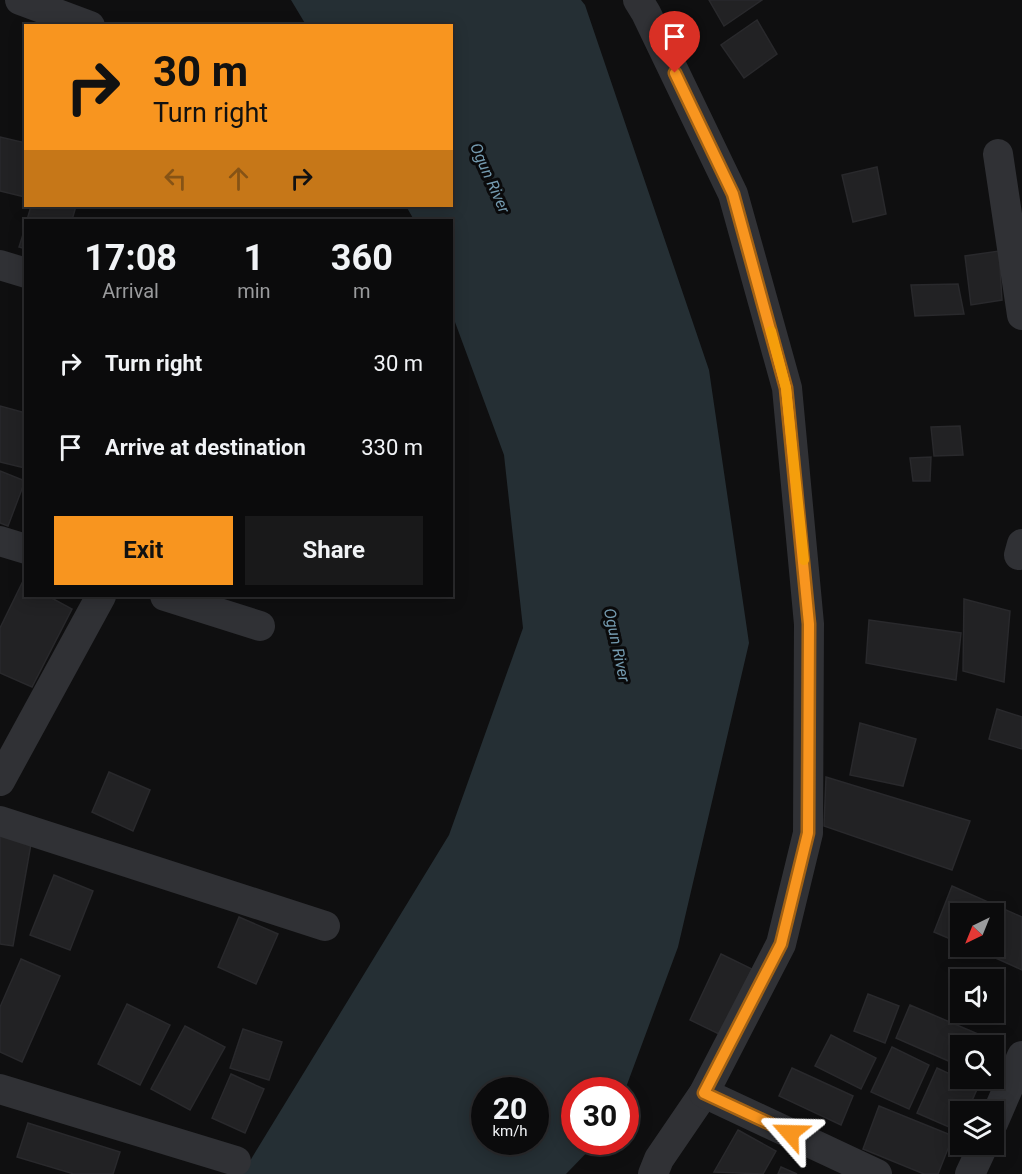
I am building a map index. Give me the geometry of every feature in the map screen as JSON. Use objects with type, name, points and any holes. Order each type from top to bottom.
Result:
[{"type":"street","points":[[20,0],[85,24]]},
{"type":"street","points":[[650,4],[733,194],[786,388],[809,624],[808,833],[781,944],[704,1093],[659,1159],[653,1174]]},
{"type":"street","points":[[998,154],[1022,315]]},
{"type":"street","points":[[0,265],[24,272]]},
{"type":"street","points":[[0,541],[24,548]]},
{"type":"street","points":[[0,781],[100,597]]},
{"type":"street","points":[[168,597],[260,626]]},
{"type":"street","points":[[0,821],[325,926]]},
{"type":"street","points":[[1003,1101],[1022,1056]]},
{"type":"street","points":[[2,1093],[236,1161]]},
{"type":"street","points":[[704,1093],[877,1174]]},
{"type":"street","points":[[970,1174],[979,1155]]},
{"type":"water","name":"Ogun River","points":[[291,0],[581,0],[585,5],[709,370],[749,643],[678,947],[630,1077],[561,1077],[561,1155],[584,1155],[566,1174],[242,1174],[449,835],[523,628],[504,455],[453,317],[453,219],[413,219],[407,207],[453,207],[453,24],[305,24]]},
{"type":"building","points":[[709,0],[762,0],[724,26]]},
{"type":"building","points":[[757,20],[777,54],[744,78],[721,45]]},
{"type":"building","points":[[0,137],[24,143],[24,197],[0,191]]},
{"type":"building","points":[[877,167],[886,214],[853,222],[842,175]]},
{"type":"building","points":[[31,207],[76,207],[72,219],[27,219]]},
{"type":"building","points":[[24,231],[24,248],[19,247]]},
{"type":"building","points":[[999,251],[1002,300],[971,305],[965,256]]},
{"type":"building","points":[[958,284],[964,314],[915,316],[911,285]]},
{"type":"building","points":[[0,406],[24,412],[24,468],[0,462]]},
{"type":"building","points":[[960,426],[963,455],[934,456],[931,427]]},
{"type":"building","points":[[931,457],[930,481],[913,481],[910,458]]},
{"type":"building","points":[[0,471],[24,481],[24,484],[8,526],[0,523]]},
{"type":"building","points":[[23,581],[24,597],[50,597],[72,609],[32,687],[0,673],[0,628]]},
{"type":"building","points":[[964,599],[1010,611],[1004,682],[963,671]]},
{"type":"building","points":[[869,620],[961,633],[956,680],[866,663]]},
{"type":"building","points":[[997,709],[1022,717],[1022,749],[989,739]]},
{"type":"building","points":[[860,723],[916,739],[903,786],[850,775]]},
{"type":"building","points":[[109,772],[150,790],[133,831],[92,812]]},
{"type":"building","points":[[826,777],[970,821],[952,870],[824,826]]},
{"type":"building","points":[[0,835],[31,844],[13,946],[0,944]]},
{"type":"building","points":[[54,875],[93,891],[70,950],[30,935]]},
{"type":"building","points":[[952,886],[990,903],[950,903],[950,939],[934,932]]},
{"type":"building","points":[[1004,909],[1022,917],[1022,970],[993,957],[1004,957]]},
{"type":"building","points":[[239,917],[278,934],[256,984],[218,967]]},
{"type":"building","points":[[721,954],[752,969],[721,1035],[690,1020]]},
{"type":"building","points":[[21,959],[60,976],[22,1062],[0,1052],[0,1007]]},
{"type":"building","points":[[868,994],[899,1006],[885,1043],[854,1031]]},
{"type":"building","points":[[127,1004],[170,1025],[140,1085],[98,1064]]},
{"type":"building","points":[[910,1005],[980,1035],[950,1035],[950,1062],[896,1038]]},
{"type":"building","points":[[185,1026],[225,1047],[190,1110],[151,1089]]},
{"type":"building","points":[[243,1029],[282,1042],[269,1080],[230,1068]]},
{"type":"building","points":[[831,1035],[876,1058],[861,1089],[815,1066]]},
{"type":"building","points":[[892,1047],[929,1065],[909,1109],[871,1092]]},
{"type":"building","points":[[792,1068],[853,1096],[841,1125],[779,1096]]},
{"type":"building","points":[[937,1068],[950,1074],[950,1089],[977,1089],[972,1101],[950,1101],[949,1127],[917,1113]]},
{"type":"building","points":[[231,1074],[264,1089],[245,1133],[212,1118]]},
{"type":"building","points":[[879,1106],[950,1135],[950,1144],[938,1174],[924,1174],[863,1149]]},
{"type":"building","points":[[28,1123],[120,1152],[113,1174],[74,1174],[17,1157]]},
{"type":"building","points":[[738,1130],[776,1151],[763,1174],[714,1172]]},
{"type":"building","points":[[781,1167],[797,1174],[778,1174]]},
{"type":"slow traffic","points":[[771,331],[786,388],[804,560]]},
{"type":"route","points":[[675,73],[733,194],[786,388],[800,511],[809,624],[808,833],[781,944],[704,1093],[790,1133]]}]
